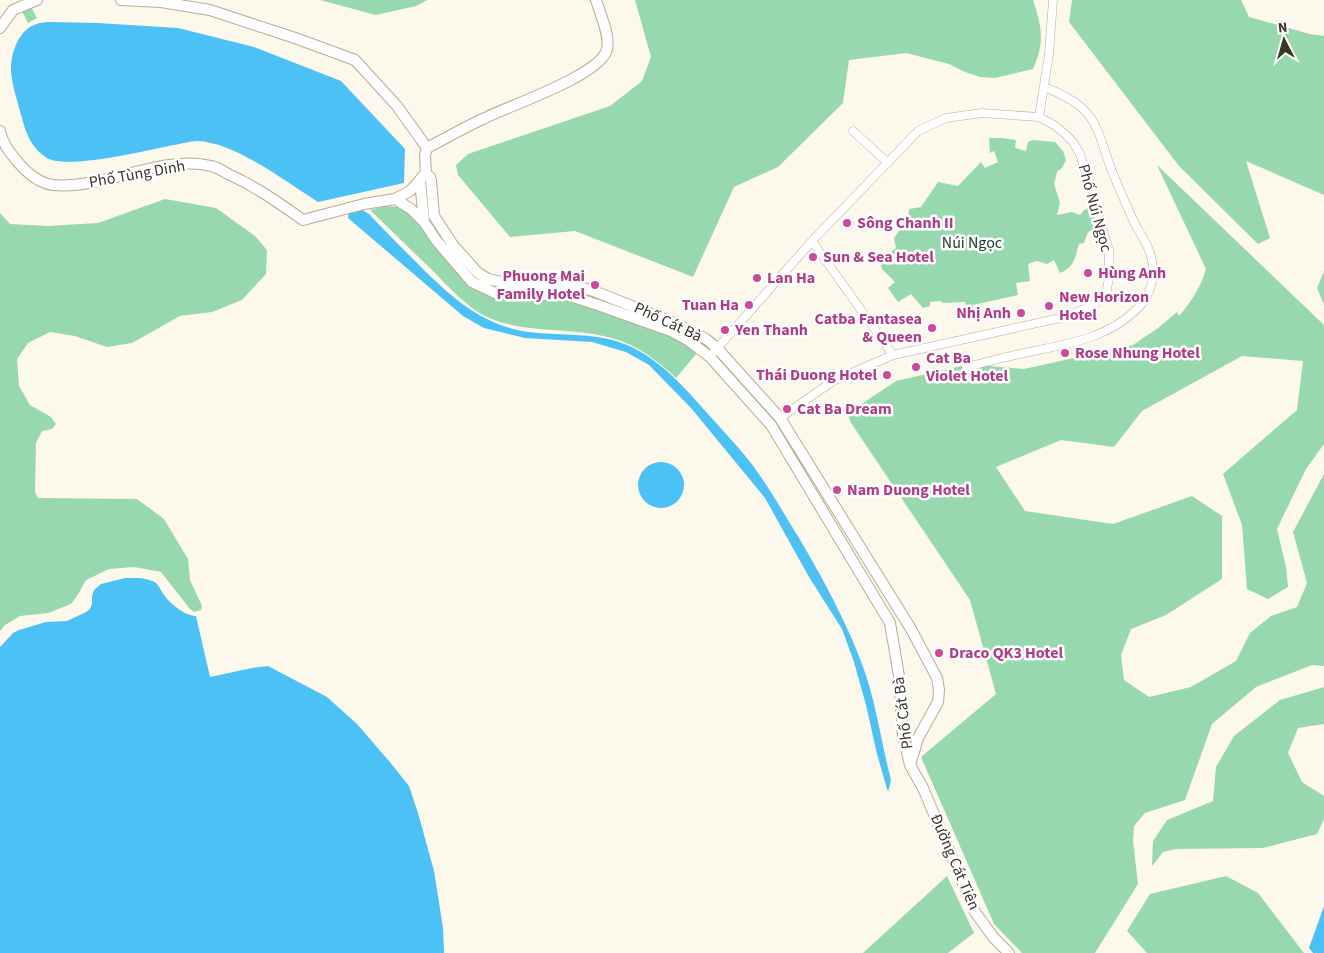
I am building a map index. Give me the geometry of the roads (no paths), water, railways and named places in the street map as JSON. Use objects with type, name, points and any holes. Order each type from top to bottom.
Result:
[{"type":"main road","points":[[2,23],[13,10],[37,0]]},
{"type":"main road","points":[[121,0],[161,2],[210,10],[355,60],[397,106],[427,148],[484,118],[552,89],[583,73],[603,57],[607,51],[608,43],[596,0]]},
{"type":"main road","name":"Phố Tùng Dinh","points":[[0,131],[3,144],[23,168],[36,179],[52,185],[83,184],[162,166],[193,164],[212,166],[249,183],[303,220],[344,208],[395,199]]},
{"type":"main road","name":"Phố Cát Bà","points":[[427,148],[421,200],[424,222],[436,240],[472,282],[486,284]]},
{"type":"main road","points":[[423,177],[410,191],[395,199],[411,209],[424,222],[434,216]]},
{"type":"main road","name":"Phố Cát Bà","points":[[423,177],[430,177],[431,180],[434,216],[453,245],[495,293],[525,296],[564,294],[600,299],[675,322],[718,348],[780,418],[911,629],[938,678],[938,702],[918,738],[910,765]]},
{"type":"main road","name":"Phố Cát Bà","points":[[600,299],[671,331],[710,356],[771,425],[890,623],[899,676],[903,735],[910,765]]},
{"type":"main road","points":[[771,425],[780,418]]},
{"type":"main road","points":[[839,536],[848,530]]},
{"type":"main road","name":"Đường Cát Tiên","points":[[910,765],[923,788],[975,912],[993,937],[1009,953]]},
{"type":"street","points":[[1039,117],[1049,54],[1053,0]]},
{"type":"street","points":[[966,367],[1072,344],[1100,334],[1115,327],[1128,317],[1145,300],[1151,285],[1153,271],[1150,254],[1114,176],[1098,128],[1083,107],[1056,91],[1044,87]]},
{"type":"street","name":"Phố Núi Ngọc","points":[[710,356],[812,241],[918,131],[946,118],[982,113],[1039,117],[1054,125],[1073,142],[1080,154],[1109,250],[1109,278],[1106,294],[1095,304],[1069,316],[893,355],[834,381],[780,418]]},
{"type":"street","points":[[853,131],[888,162]]},
{"type":"street","points":[[812,241],[893,355]]},
{"type":"water","points":[[49,22],[178,28],[254,47],[341,81],[405,149],[404,183],[318,202],[244,155],[212,143],[197,141],[109,158],[72,162],[47,158],[37,150],[25,130],[13,85],[11,66],[17,42],[24,32],[36,24]]},
{"type":"water","points":[[361,209],[369,214],[442,287],[468,308],[482,316],[512,329],[591,336],[627,345],[650,358],[681,384],[742,452],[761,477],[808,553],[841,615],[862,664],[871,692],[891,780],[888,792],[854,662],[842,629],[809,577],[765,498],[691,408],[649,365],[626,352],[592,342],[525,338],[484,328],[463,316],[348,218],[349,212]]},
{"type":"water","points":[[661,462],[674,466],[680,472],[684,485],[680,498],[674,504],[661,508],[648,504],[642,498],[638,485],[642,472],[648,466]]},
{"type":"water","points":[[125,578],[142,578],[154,582],[177,608],[196,616],[210,677],[268,666],[327,697],[357,724],[389,761],[409,786],[418,813],[434,871],[443,928],[444,953],[0,953],[0,647],[13,633],[19,630],[46,622],[67,621],[86,612],[92,604],[94,590],[101,584]]},
{"type":"water","points":[[1324,906],[1324,953],[1313,953],[1309,948]]},
{"type":"place","name":"Sông Chanh II","points":[[847,223]]},
{"type":"place","name":"Sun & Sea Hotel","points":[[813,257]]},
{"type":"place","name":"Hùng Anh","points":[[1088,273]]},
{"type":"place","name":"Lan Ha","points":[[757,278]]},
{"type":"place","name":"Phuong Mai Family Hotel","points":[[595,285]]},
{"type":"place","name":"Tuan Ha","points":[[749,305]]},
{"type":"place","name":"New Horizon Hotel","points":[[1049,306]]},
{"type":"place","name":"Nhị Anh","points":[[1021,313]]},
{"type":"place","name":"Catba Fantasea & Queen","points":[[932,328]]},
{"type":"place","name":"Yen Thanh","points":[[725,330]]},
{"type":"place","name":"Rose Nhung Hotel","points":[[1065,353]]},
{"type":"place","name":"Cat Ba Violet Hotel","points":[[916,367]]},
{"type":"place","name":"Thái Duong Hotel","points":[[887,375]]},
{"type":"place","name":"Cat Ba Dream","points":[[787,409]]},
{"type":"place","name":"Nam Duong Hotel","points":[[837,490]]},
{"type":"place","name":"Draco QK3 Hotel","points":[[939,653]]},
{"type":"park label","name":"Núi Ngọc","points":[[972,243]]}]
